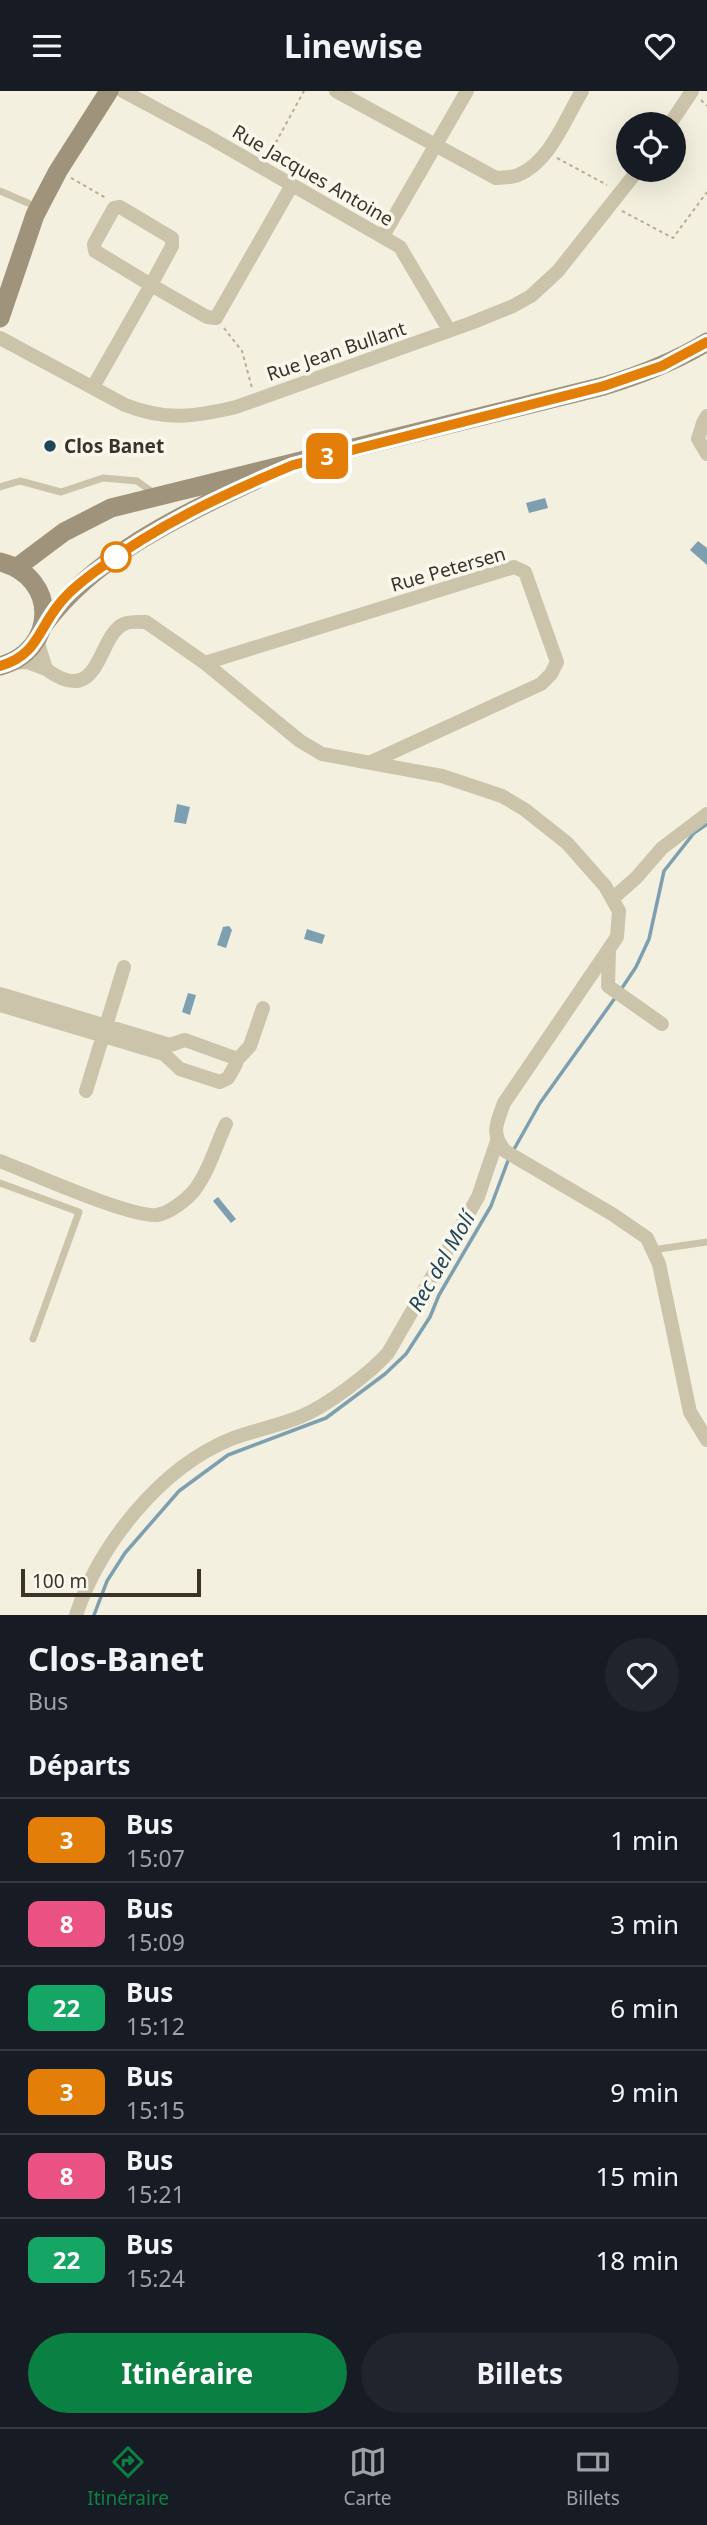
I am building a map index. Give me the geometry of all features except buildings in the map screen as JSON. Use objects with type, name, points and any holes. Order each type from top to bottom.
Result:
[{"type":"main road","points":[[0,278],[14,235],[29,203],[94,91]]},
{"type":"main road","points":[[0,318],[27,233],[58,171],[109,91]]},
{"type":"main road","points":[[6,564],[111,508],[604,386],[672,361],[707,342]]},
{"type":"main road","points":[[6,665],[22,657],[61,601],[80,583],[145,538],[245,486],[293,465]]},
{"type":"main road","points":[[6,564],[27,575],[36,586],[44,612],[40,633]]},
{"type":"street","name":"Rue Jacques Antoine","points":[[122,91],[400,247],[449,330]]},
{"type":"street","points":[[336,91],[496,178],[517,176],[536,163],[549,149],[582,91]]},
{"type":"street","points":[[383,236],[467,91]]},
{"type":"street","points":[[678,112],[692,91]]},
{"type":"street","name":"Rue Jean Bullant","points":[[0,338],[136,409],[167,416],[198,416],[255,400],[408,347],[513,306],[531,296],[558,271],[629,182]]},
{"type":"street","points":[[93,387],[151,285],[172,246],[172,238],[120,207],[114,208],[94,244],[95,251],[151,285],[207,317],[216,318],[292,185]]},
{"type":"street","points":[[707,416],[698,439],[707,454]]},
{"type":"street","name":"Rue Petersen","points":[[205,663],[514,568],[526,572],[557,662],[551,674],[541,684],[371,762]]},
{"type":"street","points":[[6,665],[27,663],[46,669],[58,678],[82,678],[93,671],[112,634],[124,624],[146,622],[205,663],[299,741],[322,754],[442,776],[502,796],[567,843],[605,886],[619,911],[617,937],[504,1103],[495,1127],[506,1150],[612,1213],[647,1238],[659,1264],[690,1412],[707,1440]]},
{"type":"street","points":[[40,633],[46,669]]},
{"type":"street","points":[[612,899],[636,878],[662,848],[707,814]]},
{"type":"street","points":[[609,949],[608,986],[662,1024]]},
{"type":"street","points":[[86,1091],[124,967]]},
{"type":"street","points":[[0,994],[104,1031]]},
{"type":"street","points":[[0,1005],[168,1050],[180,1069],[220,1082],[233,1072],[236,1061],[250,1047],[263,1008]]},
{"type":"street","points":[[168,1050],[185,1040],[226,1054],[236,1061]]},
{"type":"street","points":[[0,1161],[117,1207],[145,1215],[159,1215],[193,1192],[226,1124]]},
{"type":"street","points":[[76,1615],[98,1562],[142,1506],[197,1455],[231,1439],[303,1416],[374,1368],[388,1353],[506,1150]]},
{"type":"lane","points":[[0,191],[29,203]]},
{"type":"lane","points":[[0,487],[20,481],[61,492],[103,478],[137,481],[151,491],[153,497]]},
{"type":"lane","points":[[0,1183],[79,1212],[33,1339]]},
{"type":"lane","points":[[652,1250],[707,1242]]},
{"type":"path","points":[[262,168],[304,91]]},
{"type":"path","points":[[549,149],[555,157],[621,193]]},
{"type":"path","points":[[58,171],[120,207]]},
{"type":"path","points":[[611,205],[673,238],[707,192]]},
{"type":"path","points":[[216,318],[242,351],[255,400]]},
{"type":"water","points":[[545,498],[548,508],[529,513],[526,503]]},
{"type":"water","points":[[698,541],[707,548],[707,565],[690,550]]},
{"type":"water","points":[[177,804],[190,807],[186,824],[174,822]]},
{"type":"water","points":[[229,926],[232,930],[226,948],[217,945],[223,927]]},
{"type":"water","points":[[307,929],[325,935],[322,944],[304,939]]},
{"type":"water","points":[[188,993],[196,995],[190,1015],[182,1012]]},
{"type":"water","points":[[218,1197],[236,1219],[231,1223],[213,1201]]},
{"type":"waterway","name":"Rec del Molí","points":[[620,991],[636,967],[649,939],[664,871],[694,833],[707,824]]},
{"type":"waterway","name":"Rec del Molí","points":[[513,1151],[540,1103],[615,998]]},
{"type":"waterway","name":"Rec del Molí","points":[[94,1615],[107,1581],[125,1553],[179,1491],[228,1455],[326,1418],[385,1374],[406,1354],[430,1317],[439,1295],[491,1206],[509,1158]]},
{"type":"bus line","name":"3","points":[[0,666],[11,663],[30,650],[61,601],[102,566],[162,528],[254,481],[293,465],[604,386],[682,357],[707,342]]},
{"type":"place","name":"Clos Banet","points":[[50,446]]}]
